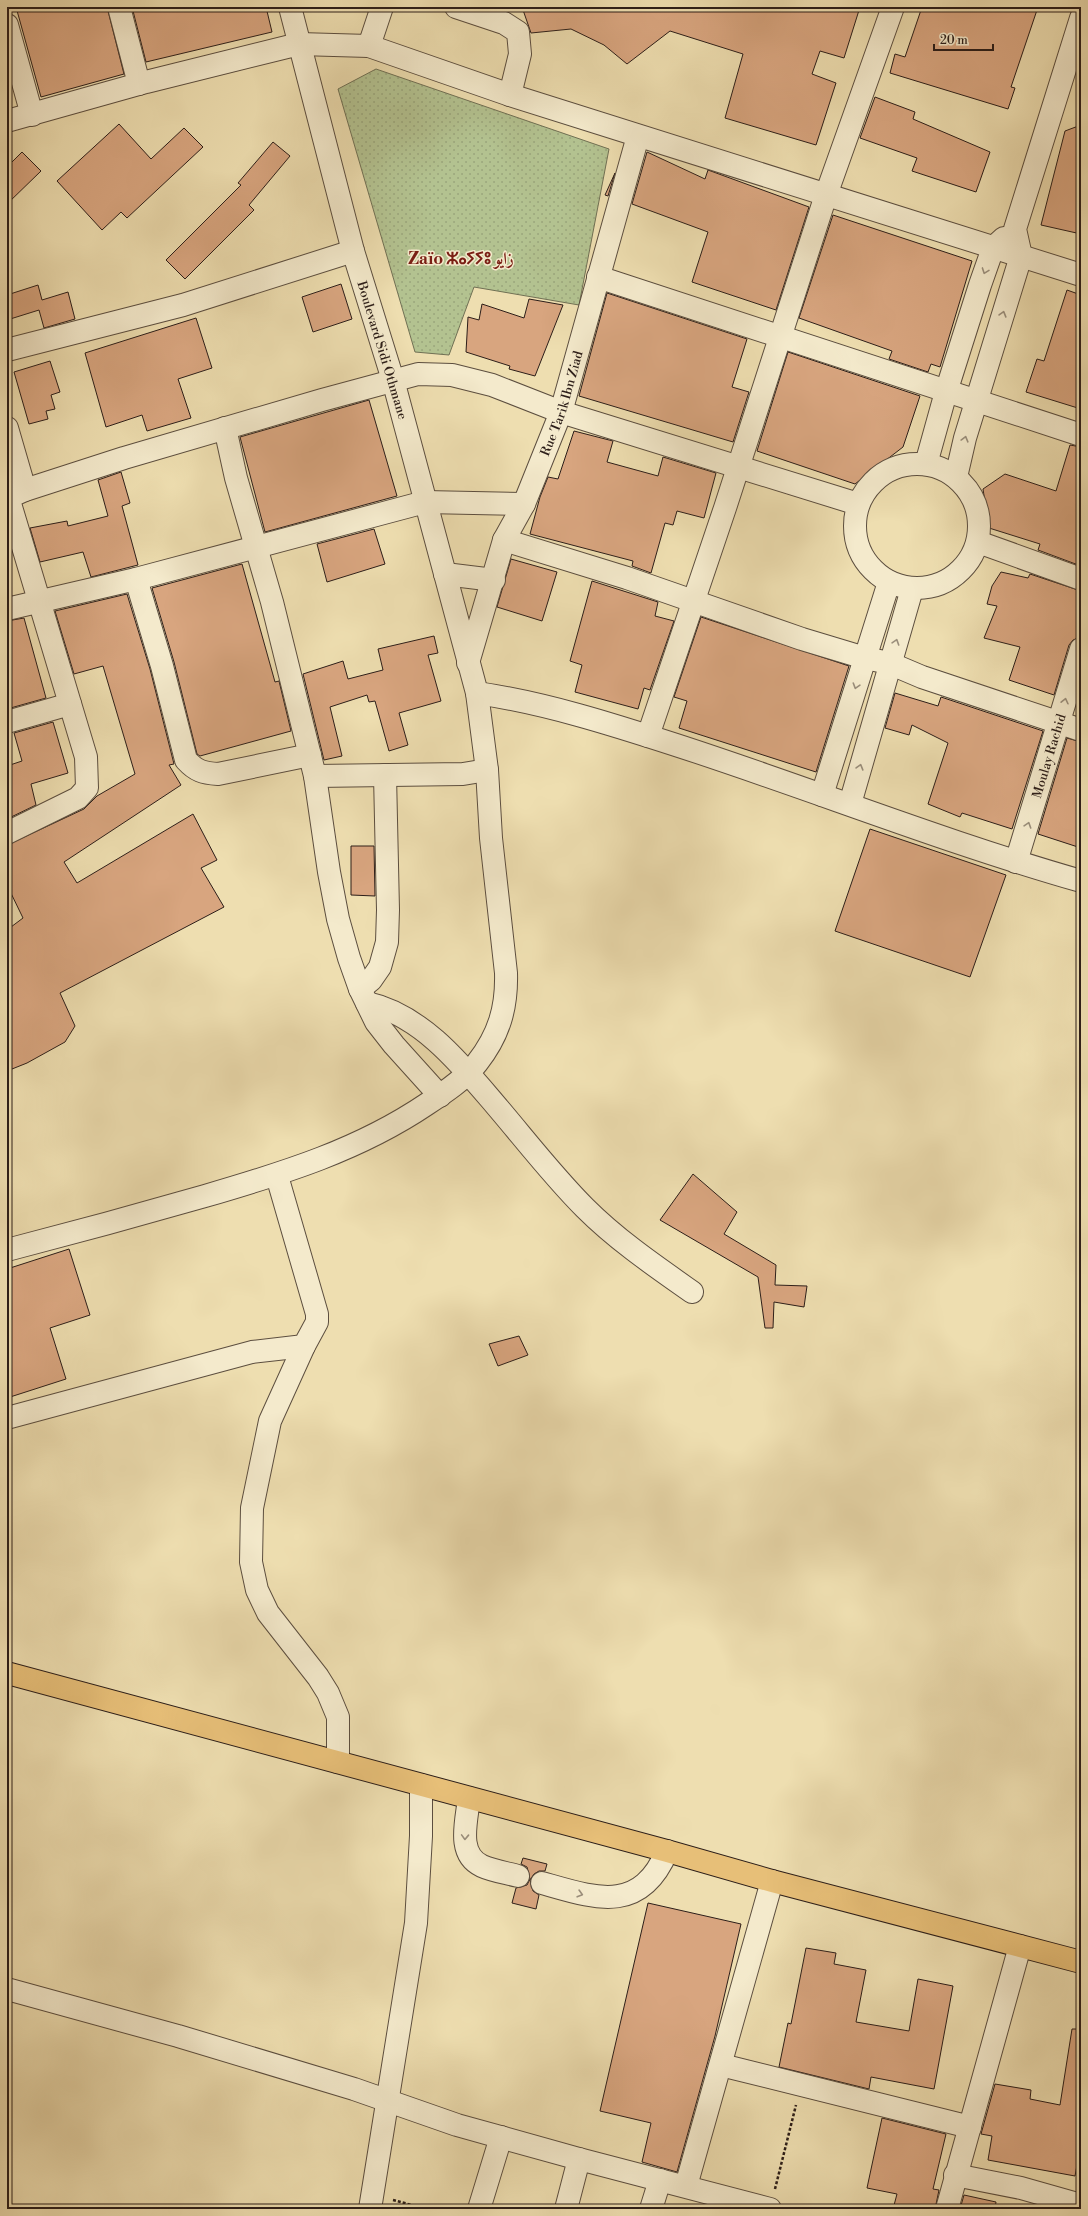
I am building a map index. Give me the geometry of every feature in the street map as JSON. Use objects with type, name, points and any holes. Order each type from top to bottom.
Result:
[{"type":"highway","points":[[7,1673],[772,1881],[1081,1962]]},
{"type":"street","points":[[119,7],[139,84]]},
{"type":"street","name":"Boulevard Sidi Othmane","points":[[7,1250],[105,1225],[277,1176],[362,1142],[397,1124],[440,1096],[476,1065],[490,1045],[500,1026],[507,995],[487,770],[477,693],[393,380],[353,251],[290,7]]},
{"type":"street","points":[[369,46],[382,7]]},
{"type":"street","points":[[456,7],[504,23],[518,32],[520,54],[510,95]]},
{"type":"street","points":[[648,736],[826,195],[893,7]]},
{"type":"street","points":[[956,476],[1021,256],[1015,229],[1081,18]]},
{"type":"street","points":[[7,25],[32,115]]},
{"type":"street","points":[[7,121],[139,84],[299,44],[369,46],[510,95],[1081,275]]},
{"type":"street","name":"Rue Tarik Ibn Ziad","points":[[468,663],[494,580],[504,540],[524,504],[561,412],[638,136]]},
{"type":"street","points":[[926,464],[946,392],[993,248],[1015,229]]},
{"type":"street","points":[[7,350],[183,305],[353,251]]},
{"type":"street","points":[[598,277],[1081,435]]},
{"type":"street","points":[[13,495],[225,428],[418,374],[452,375],[492,385],[561,412],[858,504]]},
{"type":"street","points":[[7,428],[13,495],[39,601],[86,757],[88,788],[78,798],[7,833]]},
{"type":"street","points":[[225,428],[236,478],[257,547],[315,776],[338,919],[364,996],[382,1031],[440,1096]]},
{"type":"street","points":[[905,464],[926,464],[942,468],[956,476],[974,499],[979,513],[980,528],[978,542],[967,563],[960,572],[946,582],[929,588],[912,589],[889,582],[870,568],[858,549],[854,526],[858,504],[869,485],[885,472],[905,464]]},
{"type":"street","points":[[7,609],[136,579],[426,502],[524,504]]},
{"type":"street","points":[[504,540],[693,601],[802,639],[865,658],[889,662],[922,677],[1081,730]]},
{"type":"street","points":[[978,542],[1081,579]]},
{"type":"street","points":[[445,574],[494,580]]},
{"type":"street","points":[[136,579],[162,666],[186,760],[194,769],[203,773],[218,774],[310,756]]},
{"type":"street","points":[[822,795],[889,582]]},
{"type":"street","points":[[850,804],[889,662],[912,589]]},
{"type":"street","name":"Moulay Rachid","points":[[1016,862],[1060,723],[1065,698],[1081,649]]},
{"type":"street","points":[[477,693],[520,699],[648,736],[1016,862],[1081,881]]},
{"type":"street","points":[[7,722],[70,704]]},
{"type":"street","points":[[315,776],[463,774],[487,770]]},
{"type":"street","points":[[364,996],[371,980],[380,967],[387,942],[388,910],[385,776]]},
{"type":"street","points":[[364,996],[412,1023],[468,1072],[585,1208],[638,1252],[692,1292]]},
{"type":"street","points":[[277,1176],[317,1314],[317,1322],[304,1346],[270,1421],[252,1508],[252,1562],[257,1590],[268,1613],[318,1677],[328,1694],[338,1717],[338,1762]]},
{"type":"street","points":[[7,1418],[252,1352],[304,1346]]},
{"type":"street","points":[[371,2202],[416,1923],[421,1836],[421,1785]]},
{"type":"street","points":[[469,1798],[464,1839],[468,1854],[482,1866],[518,1876]]},
{"type":"street","points":[[542,1883],[590,1896],[606,1898],[622,1896],[637,1889],[650,1879],[660,1866],[666,1851]]},
{"type":"street","points":[[686,2186],[772,1881]]},
{"type":"street","points":[[947,2209],[955,2175],[970,2127],[1020,1946]]},
{"type":"street","points":[[7,1989],[201,2043],[354,2089],[387,2102],[501,2137],[579,2159],[686,2186],[742,2206],[772,2201]]},
{"type":"street","points":[[721,2065],[970,2127]]},
{"type":"street","points":[[479,2209],[501,2137]]},
{"type":"street","points":[[566,2209],[579,2159]]},
{"type":"street","points":[[955,2175],[1021,2188],[1081,2205]]},
{"type":"street","points":[[651,2209],[660,2180]]},
{"type":"path","points":[[772,2201],[801,2085]]},
{"type":"path","points":[[371,2202],[427,2209]]},
{"type":"green space","points":[[376,69],[609,149],[579,305],[474,287],[449,355],[415,352],[338,89]]},
{"type":"building","points":[[16,7],[107,7],[124,74],[41,97]]},
{"type":"building","points":[[132,7],[266,7],[272,32],[146,62]]},
{"type":"building","points":[[522,7],[860,7],[844,58],[820,51],[812,74],[836,83],[816,145],[725,118],[743,54],[670,31],[627,64],[604,45],[571,29],[531,33]]},
{"type":"building","points":[[922,7],[1038,7],[1011,87],[1015,88],[1008,109],[890,73],[895,54],[905,57]]},
{"type":"building","points":[[875,97],[915,112],[913,119],[990,152],[976,192],[912,171],[917,158],[860,138]]},
{"type":"building","points":[[119,124],[151,159],[184,128],[203,147],[127,218],[121,212],[102,230],[57,181]]},
{"type":"building","points":[[1081,125],[1081,234],[1041,225],[1065,131]]},
{"type":"building","points":[[273,142],[290,156],[249,205],[254,210],[185,279],[166,260],[241,185],[238,183]]},
{"type":"building","points":[[22,152],[41,171],[7,204],[7,167]]},
{"type":"building","points":[[647,152],[705,179],[708,170],[809,207],[776,310],[692,282],[708,232],[632,204]]},
{"type":"building","points":[[615,173],[608,196],[605,195]]},
{"type":"building","points":[[833,215],[972,261],[940,367],[931,364],[928,372],[889,359],[892,351],[799,318]]},
{"type":"building","points":[[341,284],[352,319],[313,332],[302,297]]},
{"type":"building","points":[[38,285],[42,300],[68,292],[75,319],[44,328],[39,310],[7,320],[7,295]]},
{"type":"building","points":[[1067,290],[1081,295],[1081,409],[1026,392],[1037,359],[1044,361]]},
{"type":"building","points":[[607,293],[747,339],[732,387],[749,392],[733,442],[579,396]]},
{"type":"building","points":[[529,299],[563,305],[535,376],[509,369],[510,366],[466,352],[468,317],[479,320],[482,304],[524,318]]},
{"type":"building","points":[[196,318],[212,368],[178,379],[191,418],[147,431],[142,415],[106,427],[85,353]]},
{"type":"building","points":[[788,352],[920,396],[903,447],[855,484],[757,451]]},
{"type":"building","points":[[50,361],[60,392],[51,395],[55,409],[46,411],[48,419],[29,424],[14,372]]},
{"type":"building","points":[[369,400],[397,496],[265,532],[240,437]]},
{"type":"building","points":[[574,431],[613,441],[607,462],[658,476],[663,457],[716,473],[704,518],[677,511],[673,525],[665,523],[651,573],[632,566],[633,561],[530,534],[540,497],[548,477],[558,479]]},
{"type":"building","points":[[1070,445],[1081,447],[1081,566],[1038,550],[1040,544],[989,528],[983,489],[1005,474],[1056,491]]},
{"type":"building","points":[[121,472],[130,503],[122,506],[138,565],[91,577],[83,552],[40,562],[30,528],[67,521],[68,526],[108,516],[98,480]]},
{"type":"building","points":[[374,529],[385,564],[327,582],[317,544]]},
{"type":"building","points":[[511,559],[557,572],[542,621],[497,607]]},
{"type":"building","points":[[242,564],[275,682],[279,681],[291,731],[200,756],[197,754],[174,662],[152,588]]},
{"type":"building","points":[[1001,572],[1028,578],[1030,574],[1081,591],[1081,637],[1073,640],[1069,645],[1054,695],[1009,680],[1020,647],[984,638],[997,606],[987,604],[992,586]]},
{"type":"building","points":[[592,581],[658,602],[655,616],[674,621],[650,690],[644,688],[638,709],[575,692],[582,665],[570,661]]},
{"type":"building","points":[[127,594],[150,669],[174,764],[169,765],[181,785],[64,862],[77,883],[193,814],[217,860],[201,868],[224,907],[60,993],[75,1026],[65,1042],[27,1063],[7,1071],[7,930],[23,918],[7,885],[7,845],[84,809],[97,796],[135,774],[103,666],[74,674],[55,611]]},
{"type":"building","points":[[701,617],[849,666],[816,772],[679,728],[687,701],[674,697]]},
{"type":"building","points":[[24,618],[46,698],[7,709],[7,621]]},
{"type":"building","points":[[434,636],[438,653],[428,655],[441,701],[399,713],[408,745],[389,751],[375,701],[369,702],[367,695],[330,707],[342,756],[324,760],[303,674],[343,661],[348,679],[383,670],[378,649]]},
{"type":"building","points":[[895,693],[938,706],[941,697],[1043,731],[1012,829],[962,813],[960,817],[928,804],[948,743],[912,725],[909,735],[885,728]]},
{"type":"building","points":[[53,722],[68,773],[31,784],[36,805],[7,819],[7,766],[22,761],[14,733]]},
{"type":"building","points":[[1067,738],[1081,742],[1081,848],[1038,834]]},
{"type":"building","points":[[870,829],[1006,875],[970,977],[835,931]]},
{"type":"building","points":[[351,846],[374,846],[375,896],[351,895]]},
{"type":"building","points":[[693,1174],[737,1212],[724,1234],[776,1265],[775,1285],[807,1286],[804,1307],[774,1302],[773,1328],[765,1328],[758,1277],[660,1220]]},
{"type":"building","points":[[69,1249],[90,1315],[50,1328],[66,1379],[7,1398],[7,1269]]},
{"type":"building","points":[[519,1336],[528,1355],[498,1366],[489,1344]]},
{"type":"building","points":[[523,1858],[547,1864],[545,1871],[539,1871],[534,1874],[530,1880],[533,1891],[539,1895],[536,1909],[512,1903],[516,1888],[527,1885],[530,1879],[527,1867],[521,1864]]},
{"type":"building","points":[[648,1903],[741,1924],[715,2036],[677,2172],[642,2162],[651,2123],[600,2111]]},
{"type":"building","points":[[806,1948],[836,1953],[834,1964],[866,1970],[856,2022],[909,2031],[918,1979],[953,1986],[934,2089],[871,2077],[869,2089],[779,2067],[788,2023],[791,2024]]},
{"type":"building","points":[[1072,2029],[1081,2029],[1081,2143],[1075,2176],[988,2160],[992,2136],[981,2134],[995,2084],[1031,2090],[1030,2099],[1060,2105]]},
{"type":"building","points":[[882,2118],[946,2134],[933,2189],[939,2190],[935,2209],[893,2209],[897,2194],[867,2188]]},
{"type":"building","points":[[964,2195],[996,2202],[995,2209],[960,2209]]},
{"type":"district","name":"Zaïo ⵣⴰⵢⵢⵓ زايو","points":[[461,258]]}]
